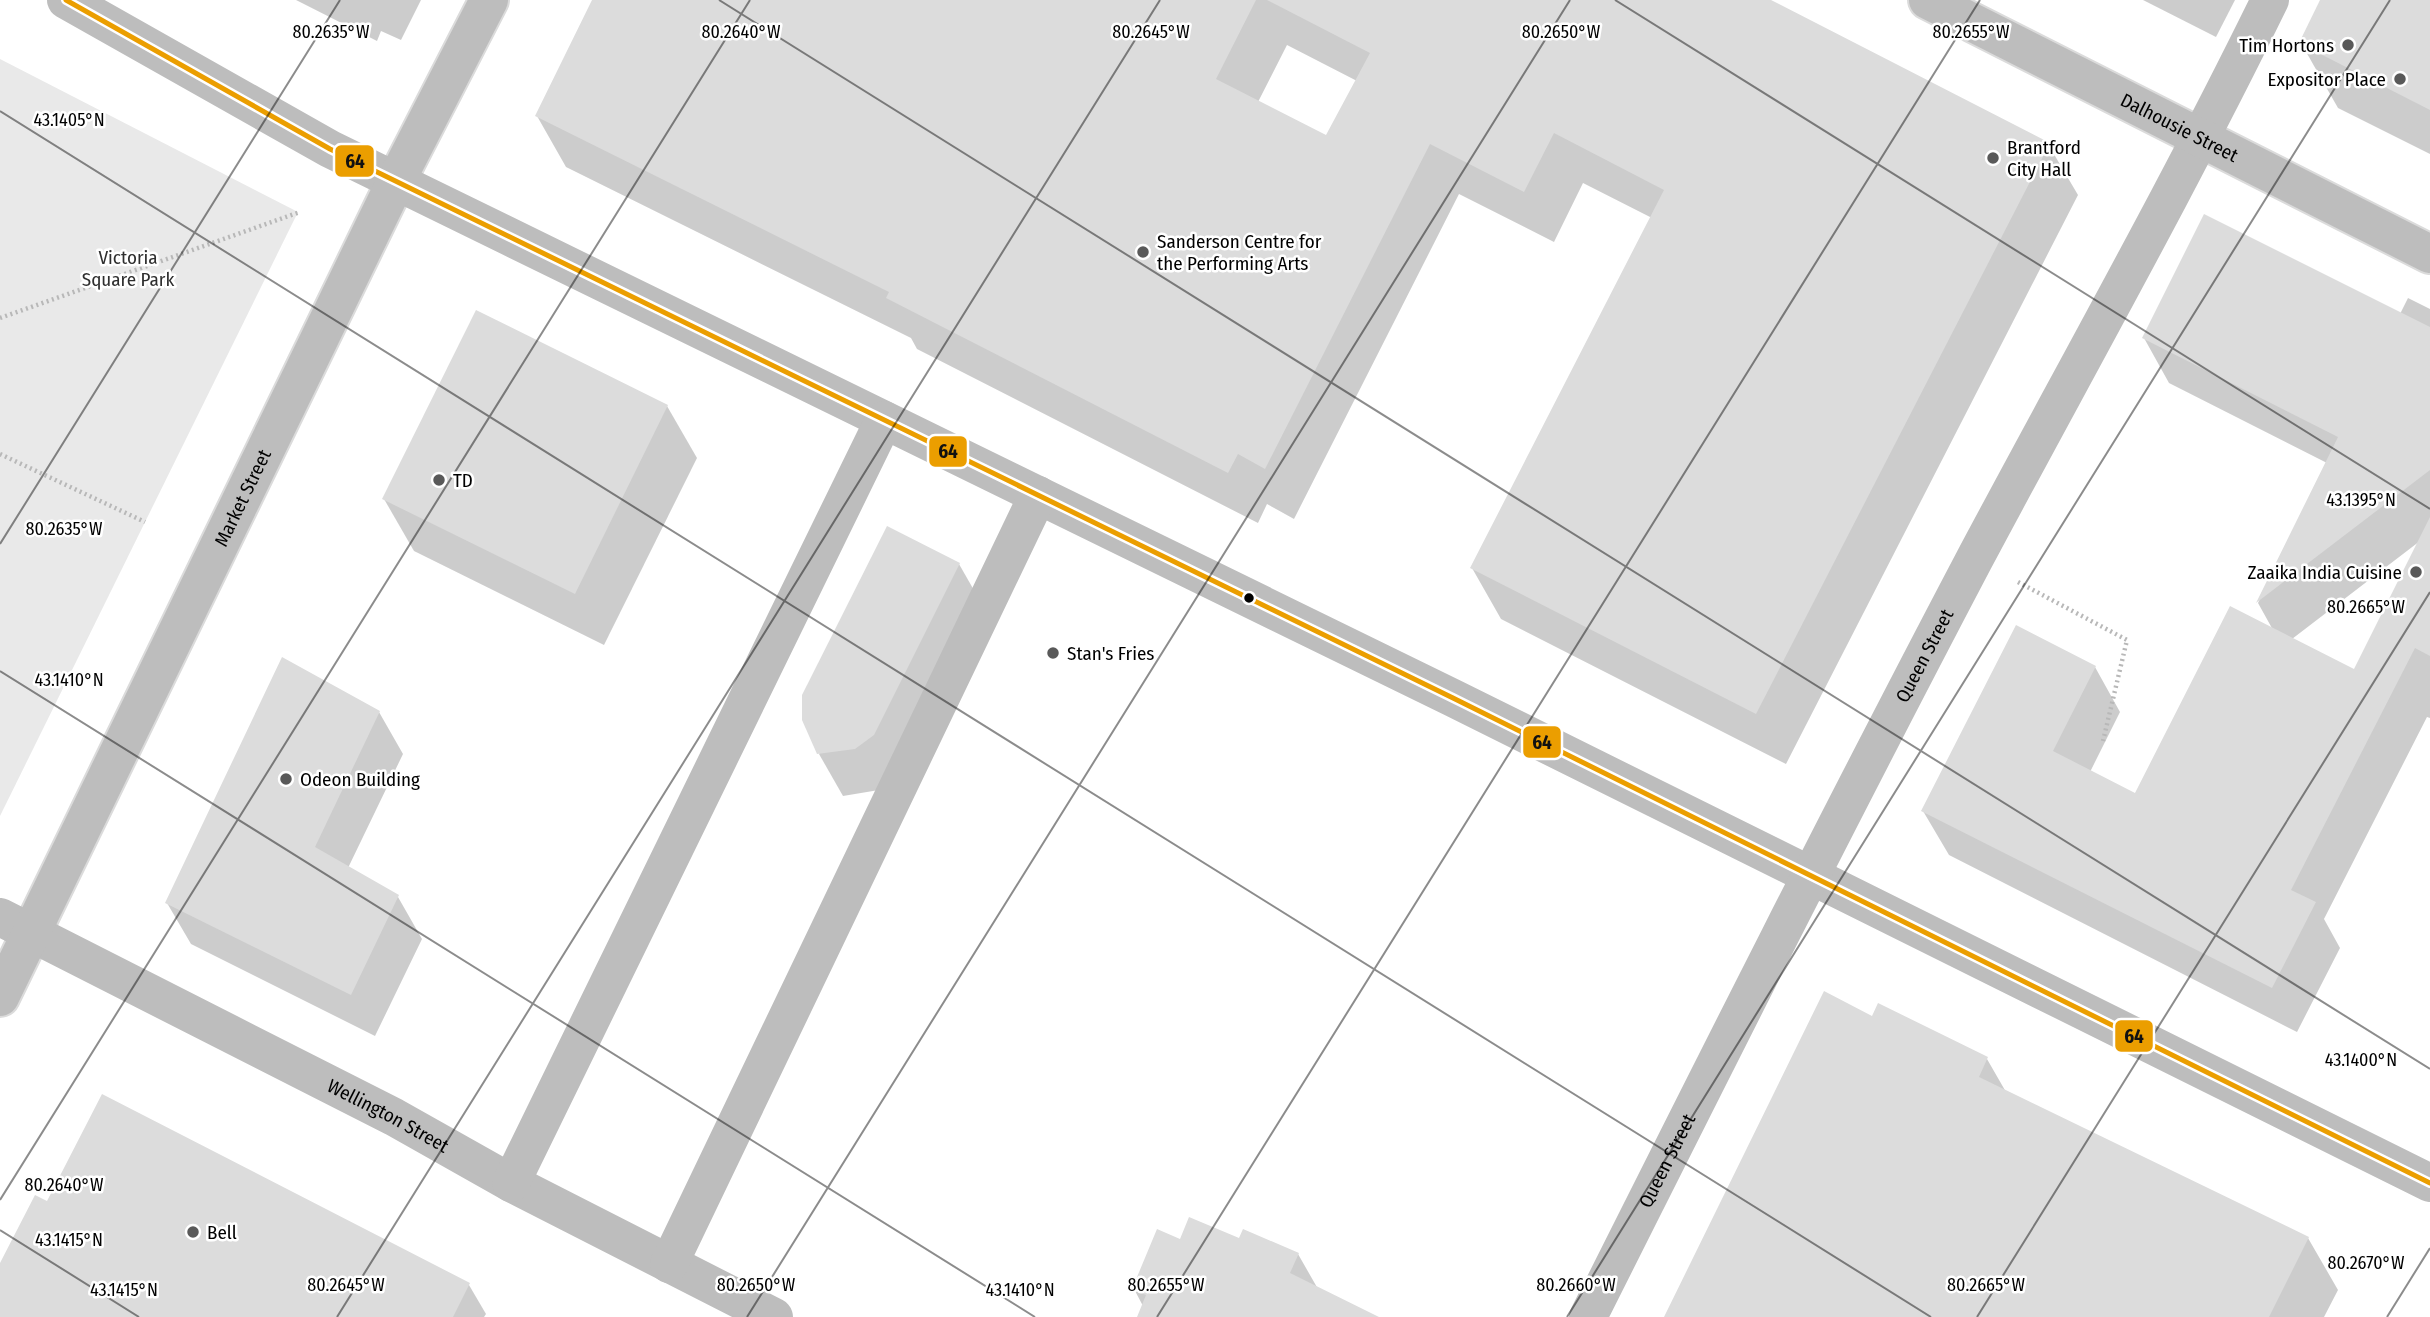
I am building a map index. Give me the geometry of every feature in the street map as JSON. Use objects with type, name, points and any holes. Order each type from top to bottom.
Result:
[{"type":"street","points":[[66,0],[330,149],[1038,495],[2430,1183]]},
{"type":"street","name":"Market Street","points":[[0,997],[15,925],[489,0]]},
{"type":"street","name":"Dalhousie Street","points":[[1928,0],[2430,254]]},
{"type":"street","name":"Queen Street","points":[[1588,1317],[1809,875],[1975,559],[2202,138],[2270,0]]},
{"type":"street","points":[[511,1182],[884,420]]},
{"type":"street","points":[[669,1264],[1038,495]]},
{"type":"street","name":"Wellington Street","points":[[15,925],[394,1117],[511,1182],[774,1317]]},
{"type":"path","points":[[0,317],[300,212]]},
{"type":"path","points":[[0,454],[145,522]]},
{"type":"path","points":[[1975,559],[2127,640],[2103,741]]},
{"type":"green space","name":"Victoria Square Park","points":[[0,59],[298,212],[0,816]]},
{"type":"building","points":[[592,0],[1256,0],[1216,79],[1326,135],[1370,53],[1267,0],[1771,0],[2050,143],[1756,714],[1470,568],[1664,190],[1554,133],[1524,192],[1430,144],[1265,469],[1238,454],[1228,473],[886,298],[889,292],[535,116]]},
{"type":"building","name":"Expositor Place","points":[[2320,0],[2430,0],[2430,110],[2299,43]]},
{"type":"building","points":[[2204,214],[2430,327],[2430,470],[2256,603],[2338,437],[2142,338]]},
{"type":"building","points":[[476,310],[668,405],[575,594],[382,499]]},
{"type":"building","points":[[2430,517],[2430,656],[2415,648],[2291,890],[2316,902],[2272,988],[1921,811],[2016,625],[2096,666],[2053,751],[2135,793],[2230,606],[2354,669]]},
{"type":"building","points":[[887,526],[960,563],[874,735],[855,749],[817,754],[802,720],[802,695]]},
{"type":"building","name":"Odeon Building","points":[[282,657],[380,711],[315,847],[399,895],[351,995],[165,903]]},
{"type":"building","points":[[1824,991],[1872,1016],[1878,1003],[1988,1057],[1979,1077],[2309,1237],[2269,1317],[1664,1317]]},
{"type":"building","name":"Bell","points":[[102,1094],[470,1283],[453,1317],[0,1317],[0,1263],[35,1195],[47,1201]]},
{"type":"building","points":[[1189,1217],[1239,1238],[1243,1229],[1299,1253],[1290,1273],[1379,1317],[1137,1317],[1146,1295],[1132,1289],[1157,1229],[1180,1239]]},
{"type":"transit line","name":"64","points":[[66,0],[330,149],[1453,698],[2430,1183]]},
{"type":"place","name":"Tim Hortons","points":[[2348,45]]},
{"type":"place","name":"Expositor Place","points":[[2400,79]]},
{"type":"place","name":"Brantford City Hall","points":[[1993,158]]},
{"type":"place","name":"Sanderson Centre for the Performing Arts","points":[[1143,252]]},
{"type":"place","name":"TD","points":[[439,480]]},
{"type":"place","name":"Zaaika India Cuisine","points":[[2416,572]]},
{"type":"place","name":"Stan's Fries","points":[[1053,653]]},
{"type":"place","name":"Odeon Building","points":[[286,779]]},
{"type":"place","name":"Bell","points":[[193,1232]]}]
